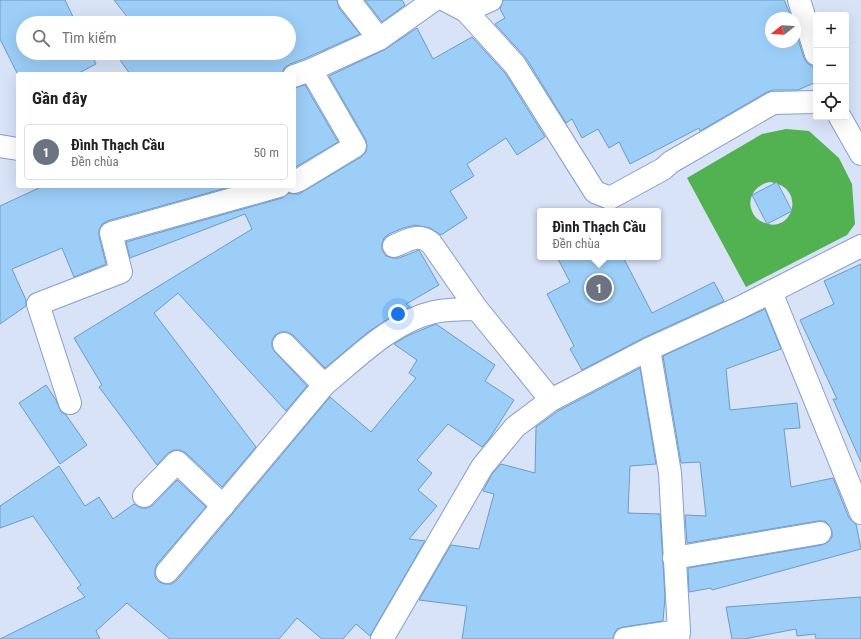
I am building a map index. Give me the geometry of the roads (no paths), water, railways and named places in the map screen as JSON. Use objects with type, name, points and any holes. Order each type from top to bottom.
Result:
[{"type":"street","points":[[349,0],[379,39]]},
{"type":"street","points":[[296,181],[355,146],[302,73],[379,39],[434,0]]},
{"type":"street","points":[[445,0],[466,11],[515,65],[595,192],[610,198],[663,169],[671,162],[773,103],[813,102]]},
{"type":"street","points":[[466,11],[491,0]]},
{"type":"street","points":[[798,0],[814,48]]},
{"type":"street","points":[[842,120],[861,154]]},
{"type":"street","points":[[0,146],[16,149]]},
{"type":"street","points":[[70,403],[38,304],[121,272],[111,233],[272,188]]},
{"type":"street","points":[[394,246],[412,238],[422,238],[431,243],[477,309],[551,400]]},
{"type":"street","points":[[382,639],[482,468],[515,428],[551,400],[649,349],[742,307],[861,246]]},
{"type":"street","points":[[771,292],[861,513]]},
{"type":"street","points":[[166,572],[324,385],[384,336],[417,318],[433,312],[450,309],[477,309]]},
{"type":"street","points":[[284,344],[324,385]]},
{"type":"street","points":[[625,639],[678,635],[670,473],[649,349]]},
{"type":"street","points":[[144,496],[177,462],[222,506]]},
{"type":"street","points":[[674,558],[820,533]]},
{"type":"place","name":"Đình Thạch Cầu","points":[[599,288]]}]
